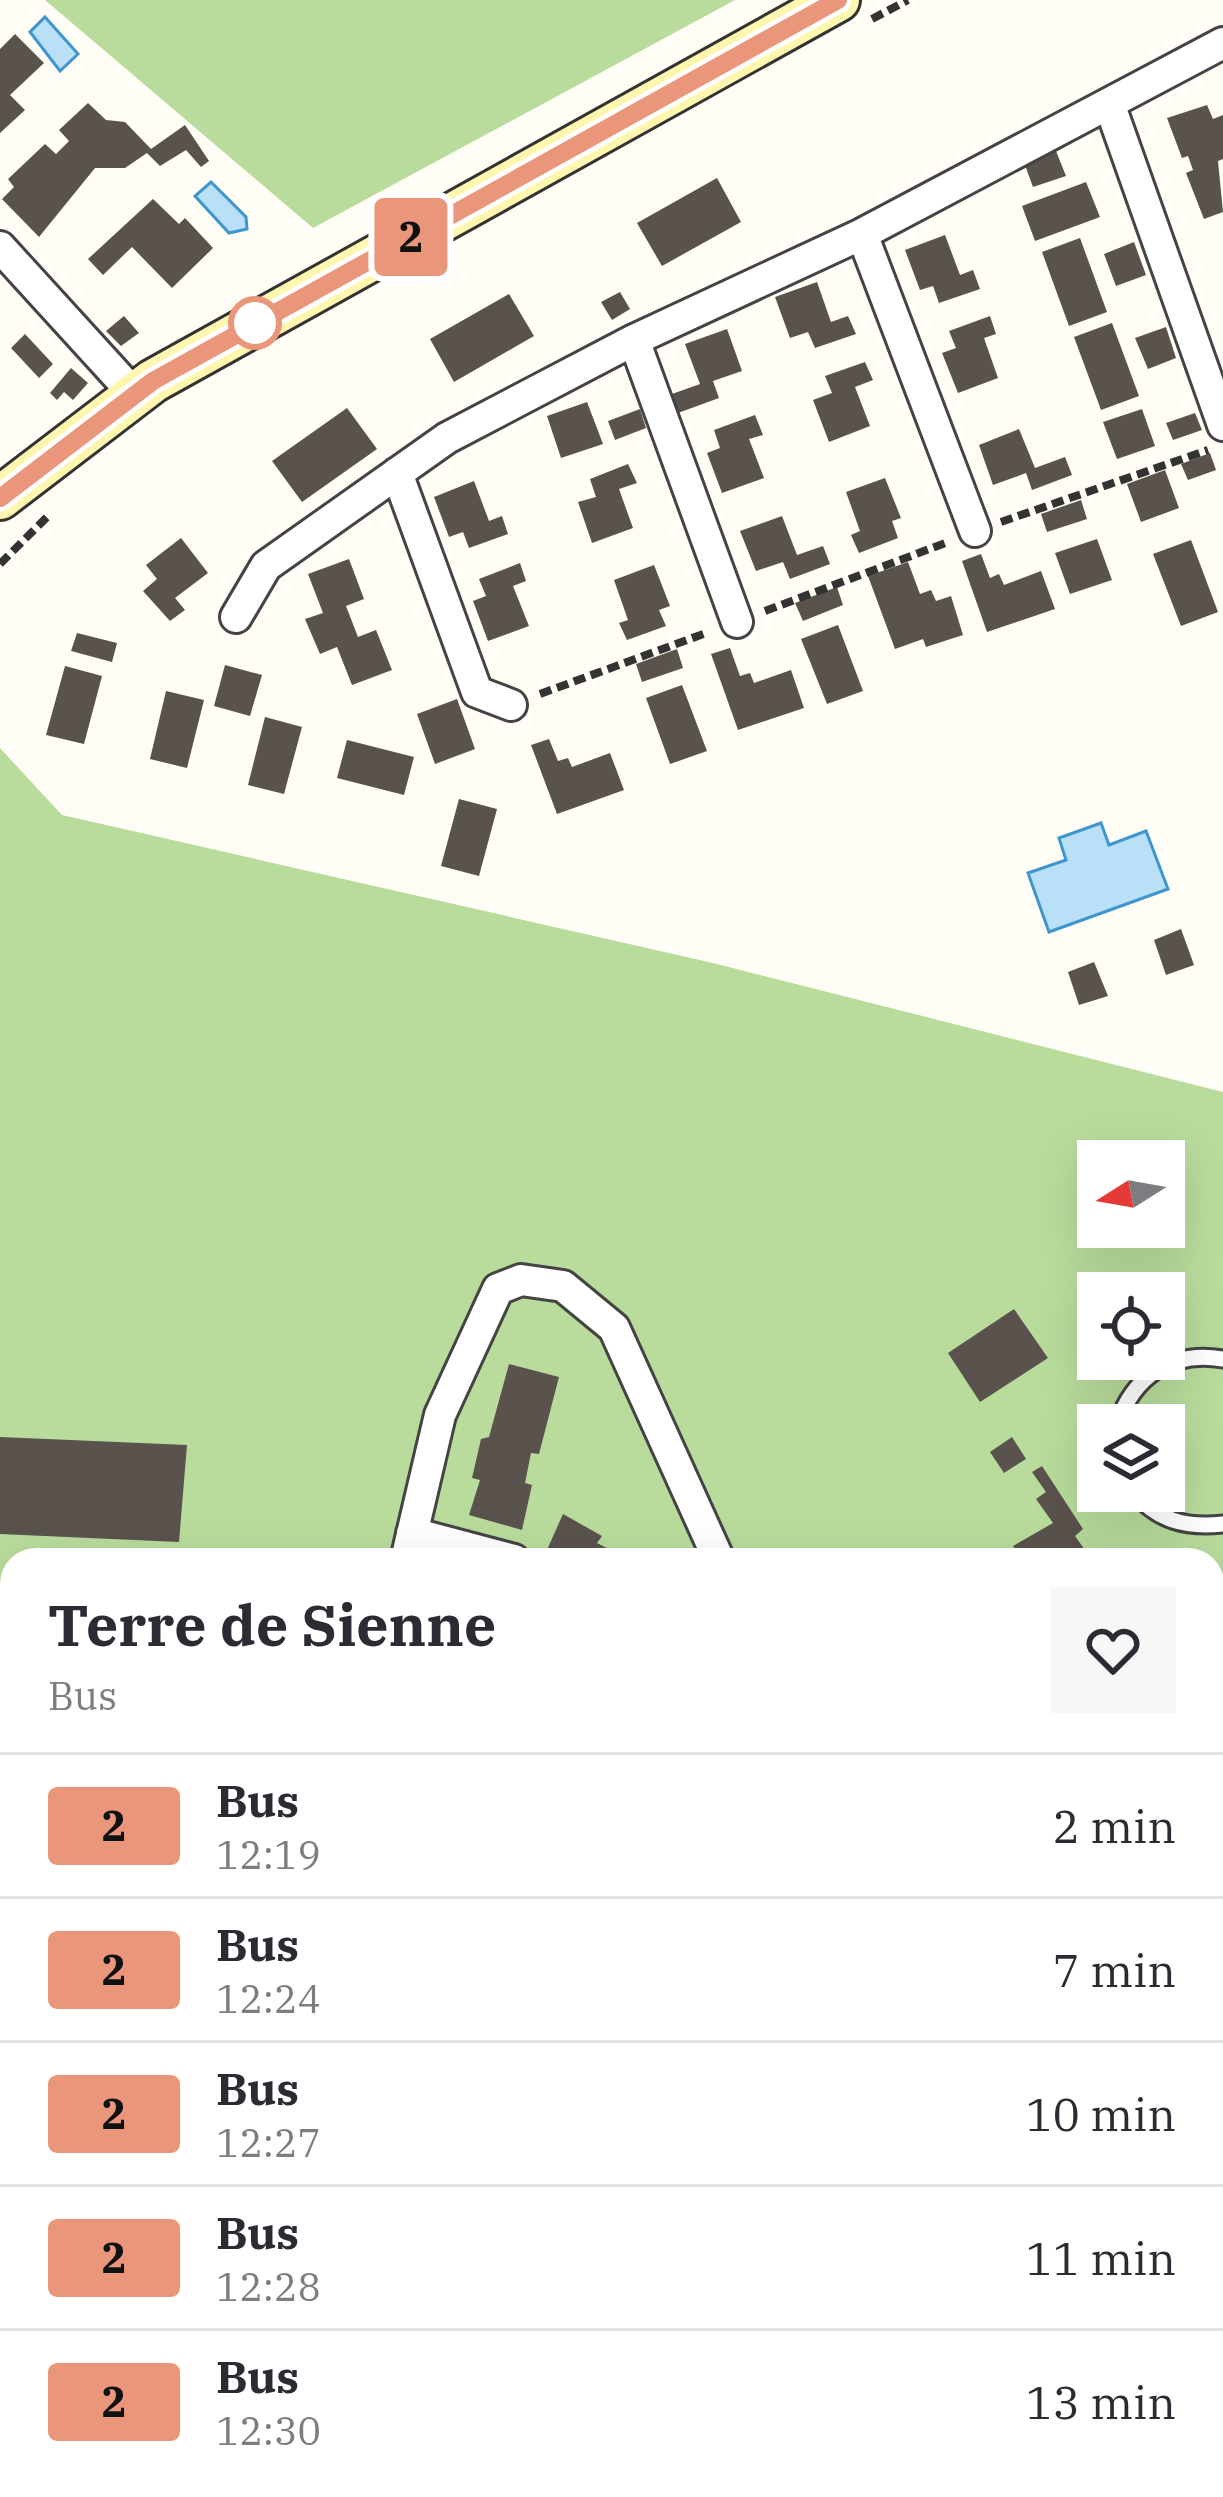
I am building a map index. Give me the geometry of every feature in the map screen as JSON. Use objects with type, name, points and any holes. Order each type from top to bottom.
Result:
[{"type":"main road","points":[[0,498],[134,394],[838,0]]},
{"type":"street","points":[[236,617],[266,566],[447,438],[634,340],[862,234],[1223,43]]},
{"type":"street","points":[[1111,106],[1223,425]]},
{"type":"street","points":[[862,234],[975,531]]},
{"type":"street","points":[[0,247],[134,394]]},
{"type":"street","points":[[634,340],[737,622]]},
{"type":"street","points":[[397,473],[477,692],[511,705]]},
{"type":"street","points":[[409,1546],[440,1415],[498,1289],[520,1280],[563,1286],[614,1328],[714,1548]]},
{"type":"lane","points":[[1124,1404],[1141,1380],[1164,1364],[1191,1357],[1223,1359]]},
{"type":"lane","points":[[1159,1512],[1169,1520],[1196,1527],[1223,1524]]},
{"type":"path","points":[[511,705],[975,531],[1223,444]]},
{"type":"green space","points":[[45,0],[735,0],[313,228]]},
{"type":"green space","points":[[0,748],[62,815],[713,963],[1223,1092],[1223,1548],[0,1548]]},
{"type":"water","points":[[45,17],[78,54],[60,71],[30,32]]},
{"type":"water","points":[[211,182],[246,217],[247,229],[229,233],[195,196]]},
{"type":"water","points":[[1101,823],[1109,845],[1146,831],[1168,889],[1049,932],[1028,873],[1066,860],[1059,838]]},
{"type":"building","points":[[15,34],[44,63],[10,95],[25,110],[0,133],[0,49]]},
{"type":"building","points":[[88,103],[106,120],[125,122],[151,149],[185,125],[209,161],[201,167],[186,150],[160,166],[147,153],[125,168],[95,168],[39,237],[2,199],[14,187],[8,179],[45,144],[56,154],[69,141],[59,130]]},
{"type":"building","points":[[1207,105],[1213,119],[1223,115],[1223,159],[1218,161],[1223,212],[1204,219],[1186,173],[1193,170],[1188,156],[1182,158],[1167,118]]},
{"type":"building","points":[[1054,146],[1066,176],[1033,187],[1022,157]]},
{"type":"building","points":[[717,178],[741,222],[662,266],[637,223]]},
{"type":"building","points":[[1086,182],[1100,217],[1035,241],[1022,206]]},
{"type":"building","points":[[153,199],[179,224],[185,218],[213,248],[172,288],[132,247],[103,275],[88,259]]},
{"type":"building","points":[[945,235],[960,275],[973,270],[980,289],[939,303],[933,286],[920,290],[905,250]]},
{"type":"building","points":[[1080,238],[1107,312],[1069,326],[1042,252]]},
{"type":"building","points":[[1134,242],[1146,275],[1116,286],[1104,254]]},
{"type":"building","points":[[817,282],[831,322],[848,316],[856,334],[815,348],[808,332],[790,338],[775,297]]},
{"type":"building","points":[[620,292],[630,309],[612,320],[601,302]]},
{"type":"building","points":[[509,294],[534,336],[454,382],[430,339]]},
{"type":"building","points":[[124,316],[139,333],[121,346],[106,331]]},
{"type":"building","points":[[990,316],[996,334],[984,338],[998,378],[958,393],[942,353],[956,348],[949,331]]},
{"type":"building","points":[[1112,323],[1139,396],[1101,410],[1074,337]]},
{"type":"building","points":[[1166,327],[1176,358],[1148,369],[1135,338]]},
{"type":"building","points":[[727,329],[742,371],[713,381],[719,398],[678,413],[672,394],[700,384],[685,344]]},
{"type":"building","points":[[25,334],[53,364],[39,378],[11,348]]},
{"type":"building","points":[[865,362],[873,380],[855,387],[870,426],[829,442],[813,400],[832,393],[825,376]]},
{"type":"building","points":[[71,368],[88,383],[73,400],[64,392],[57,400],[50,393]]},
{"type":"building","points":[[587,402],[603,444],[561,458],[547,416]]},
{"type":"building","points":[[347,408],[377,449],[302,502],[272,461]]},
{"type":"building","points":[[640,409],[646,428],[615,440],[608,421]]},
{"type":"building","points":[[1142,409],[1155,446],[1117,459],[1103,422]]},
{"type":"building","points":[[1195,413],[1202,430],[1173,440],[1166,423]]},
{"type":"building","points":[[755,415],[763,435],[749,439],[764,478],[722,493],[707,453],[720,448],[714,430]]},
{"type":"building","points":[[1019,429],[1035,468],[1065,457],[1072,475],[1032,490],[1026,473],[993,485],[979,445]]},
{"type":"building","points":[[1210,453],[1216,470],[1188,480],[1181,464]]},
{"type":"building","points":[[628,464],[637,483],[619,489],[633,528],[592,543],[578,502],[596,497],[590,479]]},
{"type":"building","points":[[1165,470],[1179,508],[1141,522],[1127,484]]},
{"type":"building","points":[[885,478],[901,518],[892,521],[898,538],[859,553],[851,535],[860,531],[846,492]]},
{"type":"building","points":[[474,481],[489,521],[502,516],[508,534],[469,548],[463,532],[449,537],[434,497]]},
{"type":"building","points":[[1081,500],[1087,519],[1047,532],[1041,514]]},
{"type":"building","points":[[782,516],[797,555],[823,546],[830,564],[790,579],[783,562],[756,571],[740,531]]},
{"type":"building","points":[[181,538],[208,573],[175,598],[185,610],[170,621],[143,591],[157,579],[146,565]]},
{"type":"building","points":[[1097,539],[1112,580],[1070,594],[1055,553]]},
{"type":"building","points":[[1191,540],[1218,612],[1181,626],[1153,554]]},
{"type":"building","points":[[981,554],[990,578],[999,574],[1004,585],[1041,571],[1055,609],[987,632],[962,561]]},
{"type":"building","points":[[349,559],[364,599],[346,606],[358,637],[376,630],[392,670],[352,685],[337,647],[320,654],[305,619],[323,613],[308,574]]},
{"type":"building","points":[[908,562],[920,594],[931,590],[936,601],[951,596],[963,635],[926,647],[923,639],[895,649],[868,576]]},
{"type":"building","points":[[520,563],[526,581],[513,586],[529,626],[488,641],[473,601],[486,596],[479,579]]},
{"type":"building","points":[[654,565],[670,606],[659,610],[666,626],[627,640],[619,623],[628,620],[614,580]]},
{"type":"building","points":[[837,587],[843,605],[803,621],[795,603]]},
{"type":"building","points":[[838,625],[863,691],[827,704],[801,639]]},
{"type":"building","points":[[77,633],[117,643],[112,662],[71,651]]},
{"type":"building","points":[[730,648],[740,676],[750,673],[754,683],[791,670],[804,708],[738,730],[711,654]]},
{"type":"building","points":[[677,649],[683,668],[642,682],[636,664]]},
{"type":"building","points":[[225,665],[262,675],[250,716],[214,706]]},
{"type":"building","points":[[65,666],[102,676],[84,744],[46,735]]},
{"type":"building","points":[[682,685],[707,751],[670,764],[646,698]]},
{"type":"building","points":[[166,691],[204,700],[187,768],[150,759]]},
{"type":"building","points":[[457,699],[475,749],[435,764],[417,714]]},
{"type":"building","points":[[265,717],[302,727],[284,794],[248,785]]},
{"type":"building","points":[[549,739],[558,761],[568,758],[572,767],[610,753],[624,790],[557,814],[531,745]]},
{"type":"building","points":[[347,740],[414,757],[404,795],[337,778]]},
{"type":"building","points":[[459,799],[497,809],[479,876],[441,866]]},
{"type":"building","points":[[1181,929],[1194,965],[1166,975],[1154,940]]},
{"type":"building","points":[[1094,962],[1108,996],[1079,1005],[1068,972]]},
{"type":"building","points":[[1014,1309],[1048,1358],[980,1402],[948,1353]]},
{"type":"building","points":[[509,1364],[559,1377],[539,1454],[531,1453],[525,1483],[532,1485],[522,1530],[469,1515],[480,1480],[472,1478],[481,1439],[489,1437]]},
{"type":"building","points":[[0,1437],[187,1445],[179,1542],[0,1534]]},
{"type":"building","points":[[1012,1437],[1026,1459],[1004,1473],[990,1452]]},
{"type":"building","points":[[1042,1466],[1083,1529],[1075,1536],[1084,1548],[1014,1548],[1053,1523],[1036,1499],[1046,1492],[1032,1472]]},
{"type":"building","points":[[563,1514],[602,1536],[597,1543],[607,1548],[548,1548]]},
{"type":"bus line","name":"2","points":[[0,498],[153,381],[838,0]]}]
